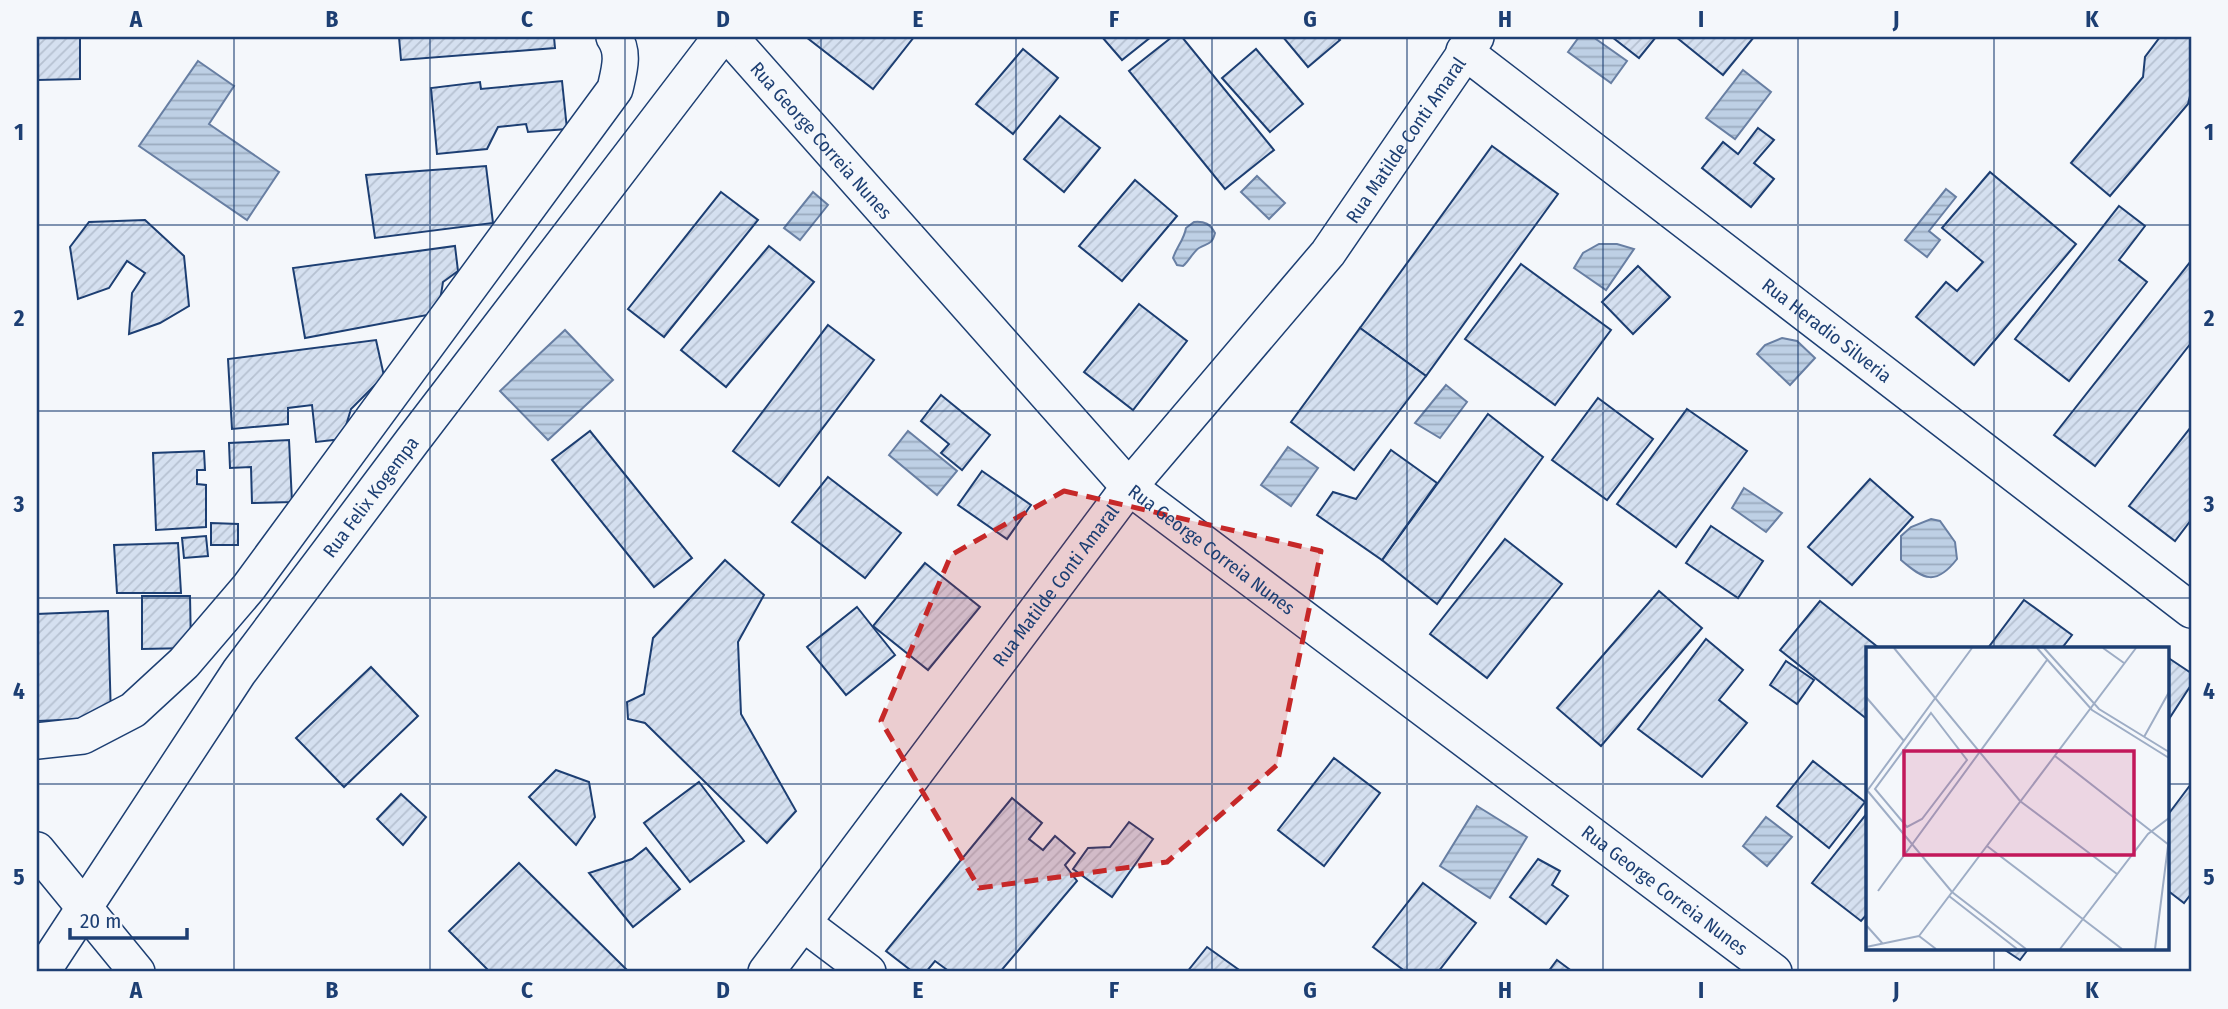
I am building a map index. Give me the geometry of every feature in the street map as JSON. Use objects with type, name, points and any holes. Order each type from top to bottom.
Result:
[{"type":"street","points":[[37,741],[83,736],[134,710],[184,663],[249,587],[615,89],[621,61],[614,37]]},
{"type":"street","name":"Rua Felix Kogempa","points":[[42,972],[239,672],[412,440],[721,37]]},
{"type":"street","name":"Rua George Correia Nunes","points":[[730,37],[1129,487],[1774,972]]},
{"type":"street","name":"Rua Matilde Conti Amaral","points":[[766,972],[1129,487],[1328,253],[1470,44]]},
{"type":"street","name":"Rua Heradio Silveria","points":[[1470,44],[2191,610]]},
{"type":"street","points":[[37,850],[137,972]]},
{"type":"street","points":[[803,923],[868,972]]},
{"type":"highlighted area","points":[[1064,491],[1321,551],[1277,765],[1167,862],[979,888],[881,721],[951,555]]},
{"type":"water","points":[[1579,37],[1593,37],[1627,61],[1611,83],[1568,52]]},
{"type":"water","points":[[198,61],[234,86],[209,124],[279,172],[247,220],[139,146]]},
{"type":"water","points":[[1743,70],[1771,92],[1735,139],[1706,118]]},
{"type":"water","points":[[1257,176],[1285,203],[1269,219],[1241,192]]},
{"type":"water","points":[[1946,189],[1956,197],[1929,231],[1940,240],[1927,257],[1905,240]]},
{"type":"water","points":[[813,192],[828,205],[800,240],[784,228]]},
{"type":"water","points":[[1194,222],[1209,225],[1215,233],[1214,237],[1197,250],[1183,266],[1177,265],[1173,258],[1186,228]]},
{"type":"water","points":[[1599,244],[1617,244],[1634,249],[1606,290],[1574,268],[1583,253]]},
{"type":"water","points":[[565,330],[613,380],[548,440],[500,391]]},
{"type":"water","points":[[1782,338],[1797,341],[1815,358],[1790,385],[1757,354],[1765,345]]},
{"type":"water","points":[[1446,385],[1467,402],[1440,438],[1415,423]]},
{"type":"water","points":[[908,431],[957,471],[937,495],[889,455]]},
{"type":"water","points":[[1288,447],[1318,468],[1291,506],[1261,485]]},
{"type":"water","points":[[1744,488],[1782,513],[1766,532],[1732,508]]},
{"type":"water","points":[[1931,519],[1940,521],[1955,542],[1957,559],[1943,573],[1930,577],[1916,572],[1901,560],[1901,536],[1911,527]]},
{"type":"water","points":[[1477,806],[1527,837],[1490,898],[1440,866]]},
{"type":"water","points":[[1766,817],[1792,837],[1767,866],[1743,846]]},
{"type":"building","points":[[37,37],[80,37],[80,79],[37,80]]},
{"type":"building","points":[[399,37],[554,37],[555,48],[401,60]]},
{"type":"building","points":[[806,37],[914,37],[873,89]]},
{"type":"building","points":[[1102,37],[1151,37],[1122,60]]},
{"type":"building","points":[[1172,37],[1182,37],[1274,150],[1225,189],[1129,71]]},
{"type":"building","points":[[1283,37],[1337,37],[1340,40],[1308,67]]},
{"type":"building","points":[[1612,37],[1656,37],[1639,58]]},
{"type":"building","points":[[1676,37],[1754,37],[1723,75]]},
{"type":"building","points":[[2160,37],[2191,37],[2191,92],[2188,104],[2110,196],[2071,163],[2143,77],[2145,57]]},
{"type":"building","points":[[1023,49],[1058,78],[1013,134],[976,104]]},
{"type":"building","points":[[1256,49],[1303,104],[1270,132],[1222,78]]},
{"type":"building","points":[[562,81],[567,129],[528,132],[526,124],[498,127],[487,149],[437,154],[431,88],[480,82],[481,89]]},
{"type":"building","points":[[1060,116],[1100,148],[1064,192],[1024,159]]},
{"type":"building","points":[[1758,128],[1774,140],[1754,163],[1774,179],[1751,207],[1702,168],[1723,142],[1738,154]]},
{"type":"building","points":[[1492,146],[1558,194],[1426,376],[1360,328]]},
{"type":"building","points":[[486,166],[493,223],[375,238],[366,175]]},
{"type":"building","points":[[1990,172],[2076,244],[1974,365],[1916,317],[1946,282],[1957,291],[1983,262],[1942,228]]},
{"type":"building","points":[[1135,180],[1177,216],[1122,281],[1079,246]]},
{"type":"building","points":[[721,192],[758,220],[664,337],[628,309]]},
{"type":"building","points":[[2119,206],[2145,226],[2119,260],[2147,282],[2069,381],[2015,339]]},
{"type":"building","points":[[145,220],[184,256],[189,306],[160,323],[129,334],[132,293],[145,273],[127,261],[109,288],[78,299],[70,247],[89,222]]},
{"type":"building","points":[[455,246],[458,271],[443,282],[438,313],[305,338],[293,268]]},
{"type":"building","points":[[769,246],[814,282],[726,387],[681,350]]},
{"type":"building","points":[[2191,261],[2191,343],[2095,466],[2054,435]]},
{"type":"building","points":[[1521,264],[1611,330],[1555,405],[1465,339]]},
{"type":"building","points":[[1638,266],[1670,297],[1633,334],[1602,302]]},
{"type":"building","points":[[1139,304],[1187,341],[1133,410],[1084,372]]},
{"type":"building","points":[[828,325],[874,360],[779,486],[733,451]]},
{"type":"building","points":[[1360,328],[1426,376],[1354,470],[1291,422]]},
{"type":"building","points":[[376,340],[384,376],[351,409],[342,439],[316,442],[312,405],[288,408],[288,424],[232,429],[228,359]]},
{"type":"building","points":[[941,395],[990,435],[962,470],[941,453],[949,444],[921,421]]},
{"type":"building","points":[[1598,398],[1653,439],[1607,500],[1552,460]]},
{"type":"building","points":[[1687,409],[1747,451],[1676,547],[1617,504]]},
{"type":"building","points":[[1488,414],[1543,457],[1437,604],[1382,560]]},
{"type":"building","points":[[2191,427],[2191,520],[2175,541],[2129,506]]},
{"type":"building","points":[[590,431],[692,558],[654,587],[552,460]]},
{"type":"building","points":[[289,440],[292,502],[252,503],[251,467],[230,468],[229,443]]},
{"type":"building","points":[[1391,450],[1437,483],[1382,560],[1317,515],[1333,492],[1356,499]]},
{"type":"building","points":[[204,451],[205,470],[197,470],[197,484],[206,485],[206,527],[156,530],[153,453]]},
{"type":"building","points":[[982,471],[1031,505],[1007,539],[958,505]]},
{"type":"building","points":[[828,477],[901,533],[865,578],[792,522]]},
{"type":"building","points":[[1870,479],[1913,517],[1852,585],[1808,547]]},
{"type":"building","points":[[211,523],[238,524],[238,545],[211,545]]},
{"type":"building","points":[[1711,526],[1763,561],[1738,598],[1686,563]]},
{"type":"building","points":[[206,536],[208,556],[184,558],[182,538]]},
{"type":"building","points":[[1505,539],[1562,584],[1487,678],[1430,634]]},
{"type":"building","points":[[178,543],[181,593],[117,593],[114,545]]},
{"type":"building","points":[[725,560],[764,595],[738,642],[741,714],[796,811],[767,843],[645,723],[628,719],[627,702],[644,694],[653,638]]},
{"type":"building","points":[[925,563],[980,607],[928,670],[873,626]]},
{"type":"building","points":[[1659,591],[1702,628],[1601,746],[1557,708]]},
{"type":"building","points":[[142,596],[190,596],[191,648],[142,649]]},
{"type":"building","points":[[2024,600],[2072,635],[2063,647],[1989,647]]},
{"type":"building","points":[[1820,601],[1878,647],[1866,647],[1866,718],[1780,650]]},
{"type":"building","points":[[857,607],[895,655],[846,695],[807,647]]},
{"type":"building","points":[[108,611],[111,718],[37,721],[37,614]]},
{"type":"building","points":[[1706,639],[1743,670],[1719,700],[1747,723],[1702,777],[1638,729]]},
{"type":"building","points":[[2168,658],[2191,673],[2191,685],[2168,720]]},
{"type":"building","points":[[1786,661],[1814,680],[1797,704],[1770,685]]},
{"type":"building","points":[[371,667],[418,716],[344,787],[296,738]]},
{"type":"building","points":[[1334,758],[1380,793],[1324,866],[1278,830]]},
{"type":"building","points":[[1813,761],[1865,802],[1829,848],[1777,806]]},
{"type":"building","points":[[556,770],[589,782],[595,817],[576,845],[529,797]]},
{"type":"building","points":[[699,782],[744,841],[690,882],[644,823]]},
{"type":"building","points":[[2191,784],[2191,894],[2184,903],[2168,891],[2168,815]]},
{"type":"building","points":[[401,794],[426,817],[403,845],[377,819]]},
{"type":"building","points":[[1012,798],[1042,823],[1029,839],[1043,850],[1055,836],[1075,853],[1065,865],[1077,881],[1000,972],[950,972],[935,961],[926,972],[913,972],[886,951]]},
{"type":"building","points":[[1866,815],[1866,915],[1861,921],[1812,883]]},
{"type":"building","points":[[1129,822],[1153,839],[1112,897],[1073,869],[1088,848],[1110,847]]},
{"type":"building","points":[[646,848],[680,889],[633,927],[589,873],[632,859]]},
{"type":"building","points":[[1538,859],[1560,871],[1552,885],[1568,896],[1546,924],[1510,897]]},
{"type":"building","points":[[519,863],[629,972],[490,972],[449,931]]},
{"type":"building","points":[[1423,883],[1476,923],[1438,972],[1406,972],[1373,947]]},
{"type":"building","points":[[1207,947],[1242,972],[1187,972]]},
{"type":"building","points":[[2005,950],[2028,950],[2020,960]]},
{"type":"building","points":[[1557,960],[1573,972],[1548,972]]}]
